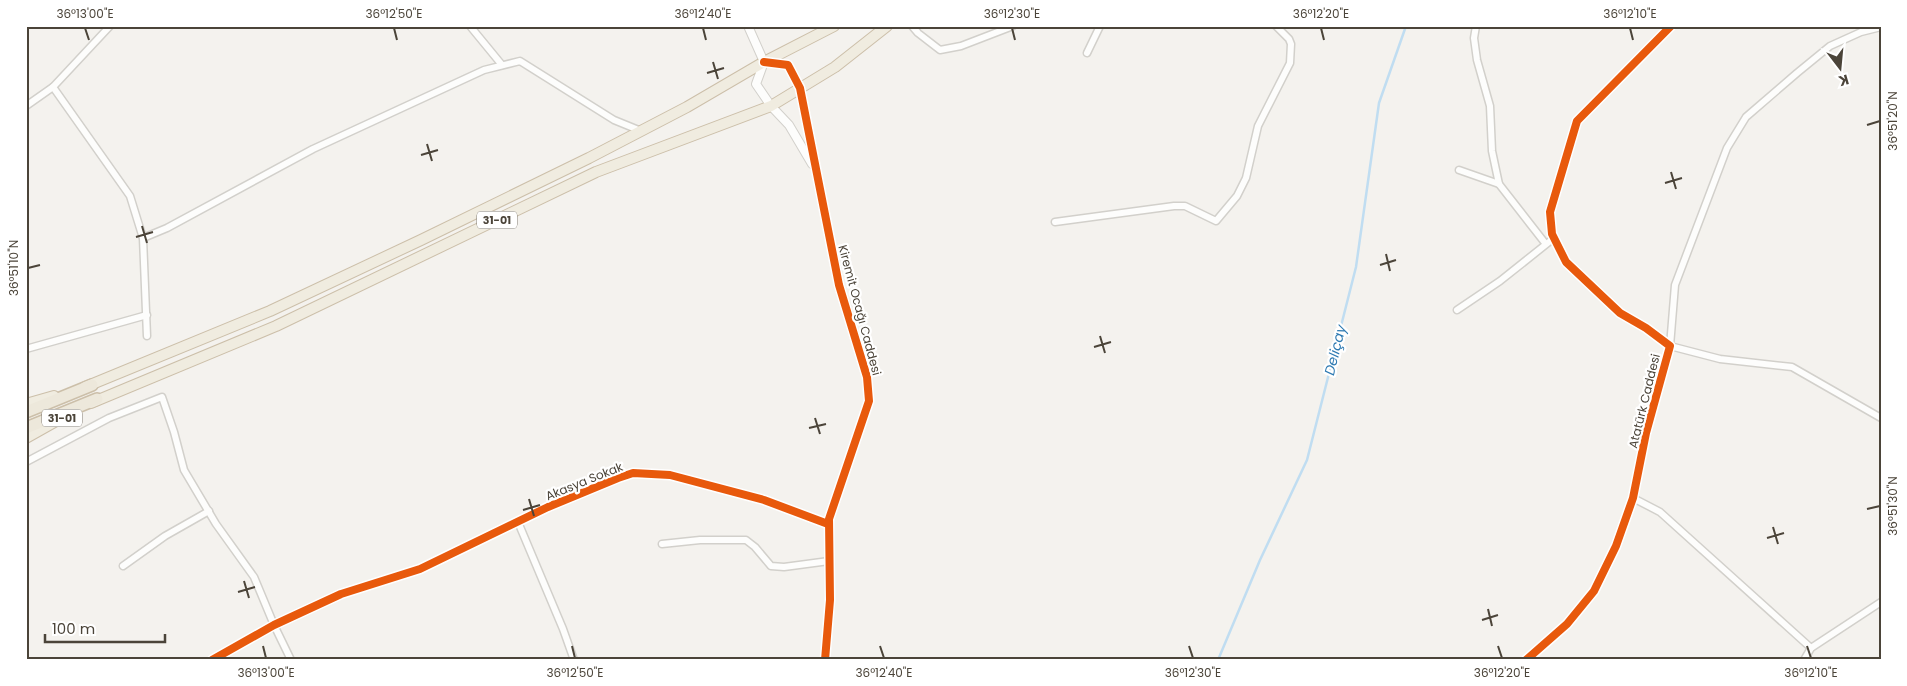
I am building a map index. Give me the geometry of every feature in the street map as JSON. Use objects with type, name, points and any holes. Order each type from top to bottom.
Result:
[{"type":"highway","name":"31-01","points":[[26,404],[92,385],[270,312],[641,131],[687,107],[764,62],[834,26]]},
{"type":"highway","name":"31-01","points":[[26,438],[97,399],[276,326],[596,172],[771,106],[834,67],[887,26]]},
{"type":"highway","points":[[26,412],[92,385]]},
{"type":"highway","points":[[26,428],[97,399]]},
{"type":"street","points":[[26,106],[53,87],[110,26]]},
{"type":"street","points":[[470,26],[502,65]]},
{"type":"street","points":[[748,26],[764,62],[756,84],[771,106],[789,126],[815,170]]},
{"type":"street","points":[[912,26],[940,50],[961,46],[1013,26]]},
{"type":"street","points":[[1088,53],[1100,26]]},
{"type":"street","points":[[1055,222],[1174,206],[1185,206],[1216,221],[1237,196],[1246,178],[1258,126],[1290,63],[1291,44],[1289,39],[1276,26]]},
{"type":"street","points":[[1476,26],[1474,38],[1477,60],[1490,106],[1492,151],[1499,184],[1545,243]]},
{"type":"street","name":"Atatürk Caddesi","points":[[1526,660],[1567,624],[1594,591],[1616,546],[1633,498],[1646,433],[1670,346],[1646,328],[1620,313],[1566,262],[1554,238],[1550,212],[1578,121],[1671,26]]},
{"type":"street","points":[[1881,27],[1861,32],[1830,46],[1797,72],[1746,118],[1727,148],[1675,285],[1670,346],[1720,359],[1792,367],[1881,418]]},
{"type":"street","points":[[143,238],[167,228],[313,149],[484,70],[520,60],[614,120],[641,131]]},
{"type":"street","name":"Kiremit Ocağı Caddesi","points":[[764,62],[788,65],[800,88],[839,285],[867,376],[869,402],[828,518],[830,600],[825,660]]},
{"type":"street","points":[[53,87],[130,196],[143,238],[147,336]]},
{"type":"street","points":[[1459,170],[1499,184]]},
{"type":"street","points":[[1457,310],[1500,281],[1545,243],[1554,238]]},
{"type":"street","points":[[26,350],[147,315]]},
{"type":"street","points":[[26,462],[109,418],[162,397],[184,470],[208,511],[254,577],[291,660]]},
{"type":"street","name":"Akasya Sokak","points":[[212,660],[274,625],[341,594],[420,569],[548,507],[618,478],[633,474],[670,475],[764,500],[828,524]]},
{"type":"street","points":[[1633,498],[1660,512],[1812,648]]},
{"type":"street","points":[[123,566],[165,536],[208,511]]},
{"type":"street","points":[[518,522],[574,660]]},
{"type":"street","points":[[662,544],[700,540],[746,540],[755,546],[771,566],[784,567],[829,561]]},
{"type":"street","points":[[1804,660],[1812,648],[1881,602]]},
{"type":"waterway","name":"Deliçay","points":[[1218,660],[1260,560],[1307,460],[1356,267],[1379,103],[1406,26]]},
{"type":"cycle path","points":[[1526,660],[1567,624],[1594,591],[1616,546],[1633,498],[1646,433],[1670,346],[1646,328],[1620,313],[1566,262],[1552,234],[1550,212],[1577,121],[1671,26]]},
{"type":"cycle path","points":[[764,62],[788,65],[800,88],[839,285],[867,377],[869,401],[829,519],[830,600],[825,660]]},
{"type":"cycle path","points":[[212,660],[274,625],[341,594],[420,569],[548,507],[633,473],[670,475],[764,500],[828,524]]}]
